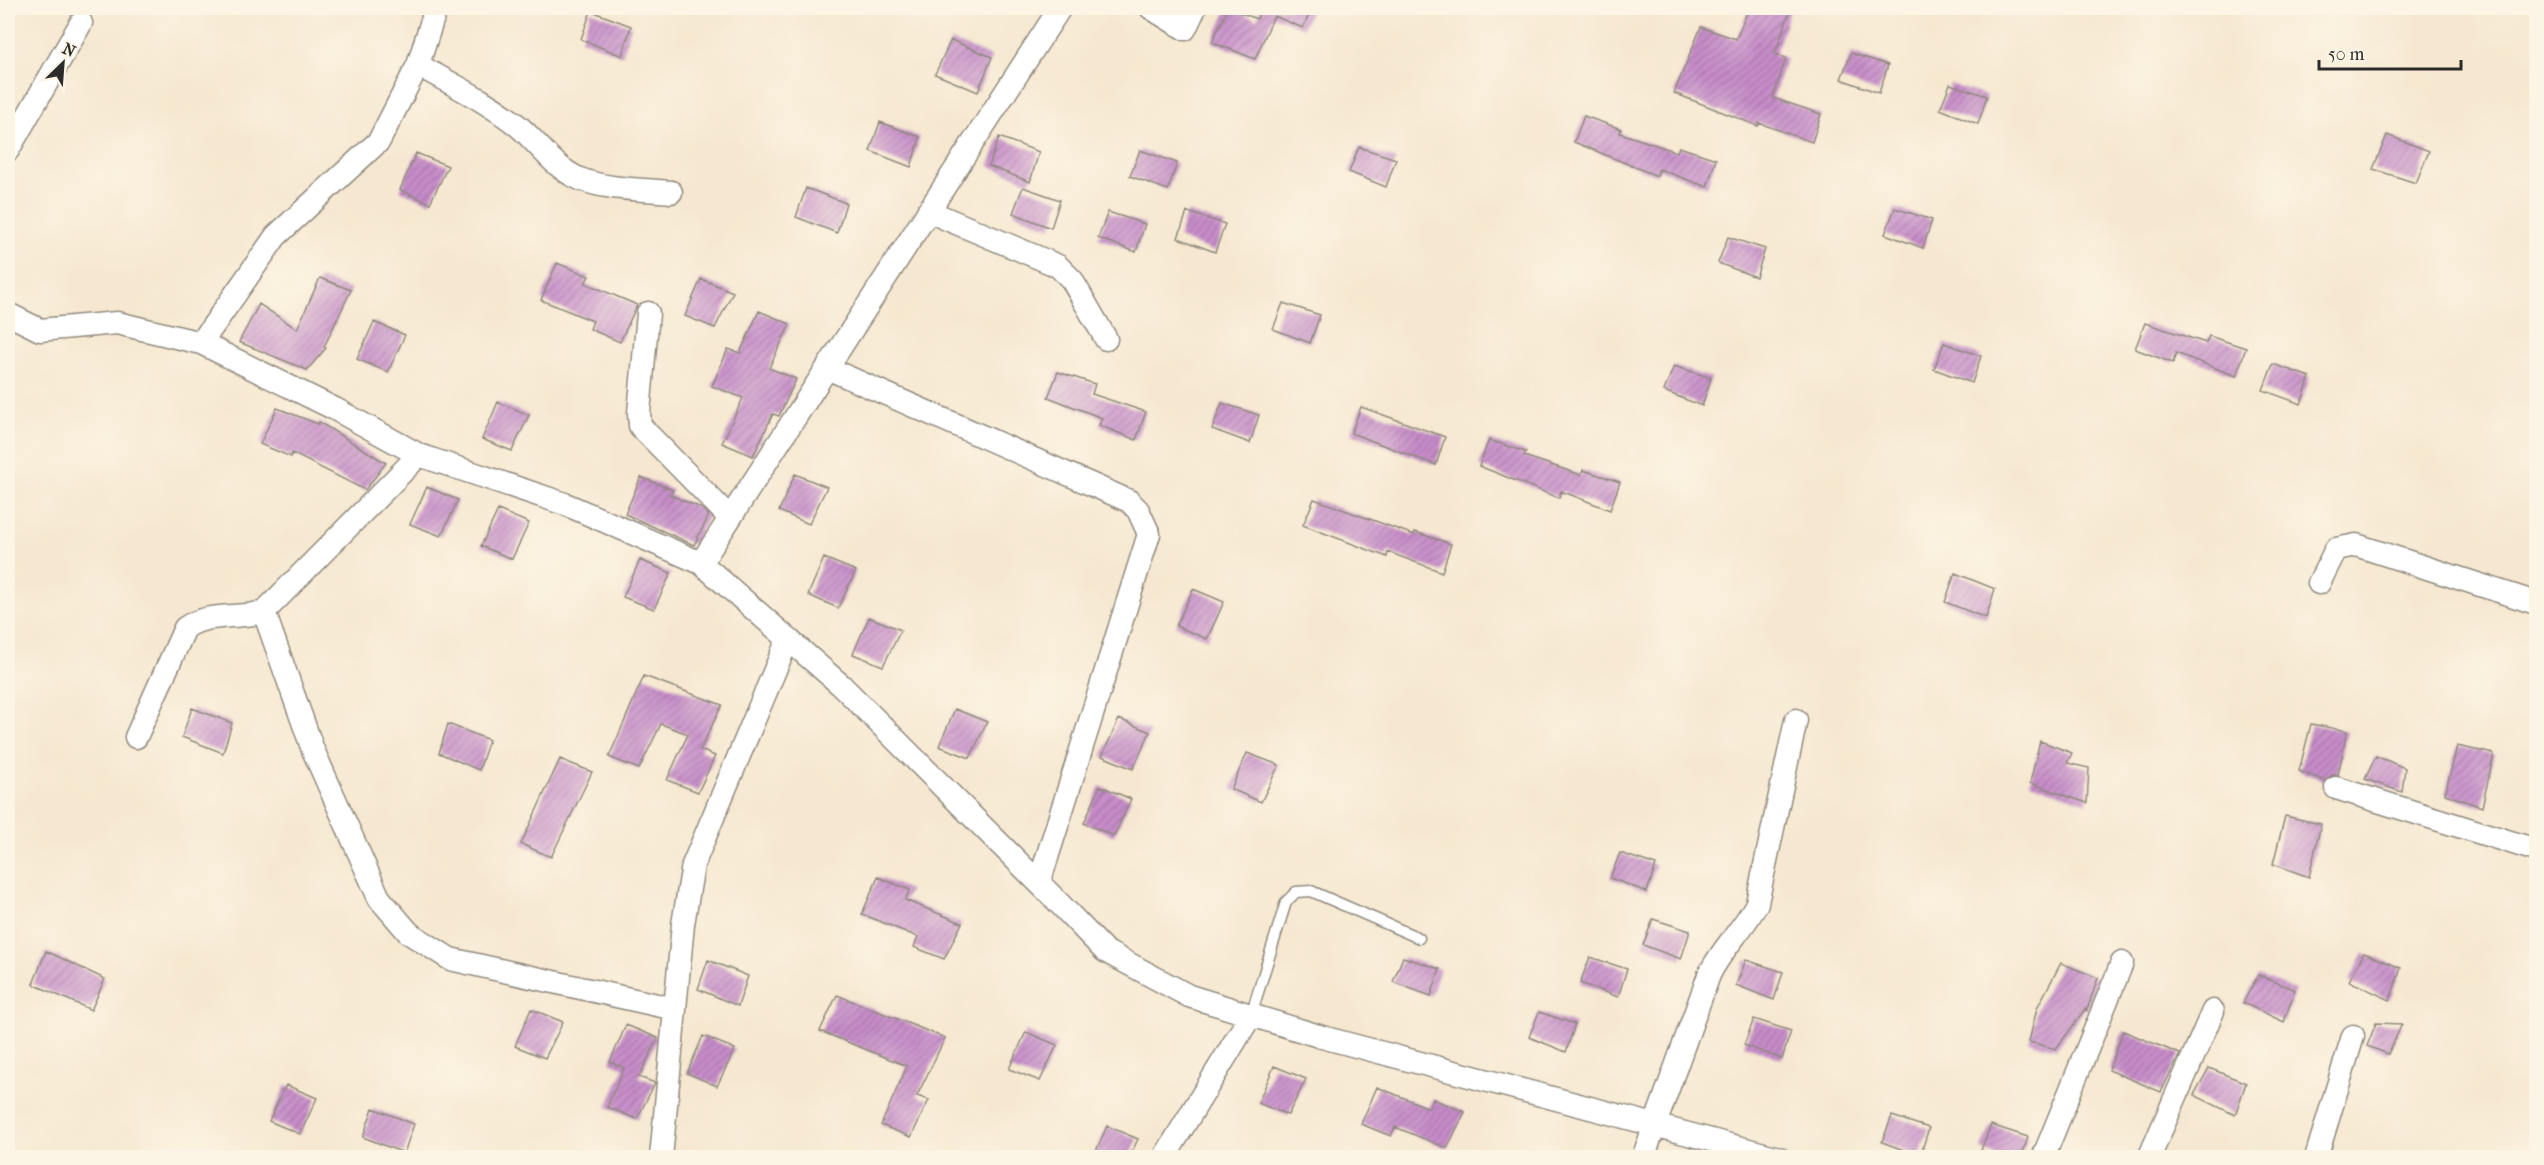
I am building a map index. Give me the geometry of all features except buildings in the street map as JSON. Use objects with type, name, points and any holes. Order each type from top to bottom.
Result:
[{"type":"street","points":[[201,343],[276,236],[379,141],[418,65],[436,8]]},
{"type":"street","points":[[701,563],[1060,8]]},
{"type":"street","points":[[1151,8],[1185,30],[1195,8]]},
{"type":"street","points":[[8,150],[81,23]]},
{"type":"street","points":[[418,65],[500,112],[519,126],[562,169],[579,178],[602,185],[671,192]]},
{"type":"street","points":[[928,211],[1058,266],[1072,280],[1106,339]]},
{"type":"street","points":[[648,313],[639,413],[640,426],[730,518]]},
{"type":"street","points":[[8,314],[40,330]]},
{"type":"street","points":[[8,334],[117,323],[201,343],[335,409],[419,454],[565,504],[701,563],[842,686],[1105,951],[1189,996],[1333,1040],[1779,1158]]},
{"type":"street","points":[[827,368],[1129,501],[1138,510],[1145,523],[1149,534],[1039,883]]},
{"type":"street","points":[[136,737],[185,628],[194,621],[251,616],[264,612],[419,454]]},
{"type":"street","points":[[2319,583],[2336,549],[2356,545],[2536,603]]},
{"type":"street","points":[[264,612],[313,750],[379,898],[409,933],[450,959],[675,1009]]},
{"type":"street","points":[[661,1158],[687,889],[693,865],[788,639]]},
{"type":"street","points":[[1643,1158],[1709,975],[1750,918],[1757,903],[1796,720]]},
{"type":"street","points":[[2336,788],[2536,850]]},
{"type":"street","points":[[2043,1158],[2122,963]]},
{"type":"street","points":[[2149,1158],[2213,1011]]},
{"type":"street","points":[[1164,1158],[1251,1015]]},
{"type":"street","points":[[2316,1158],[2353,1036]]},
{"type":"lane","points":[[1251,1015],[1286,902],[1296,892],[1311,891],[1419,938]]}]
